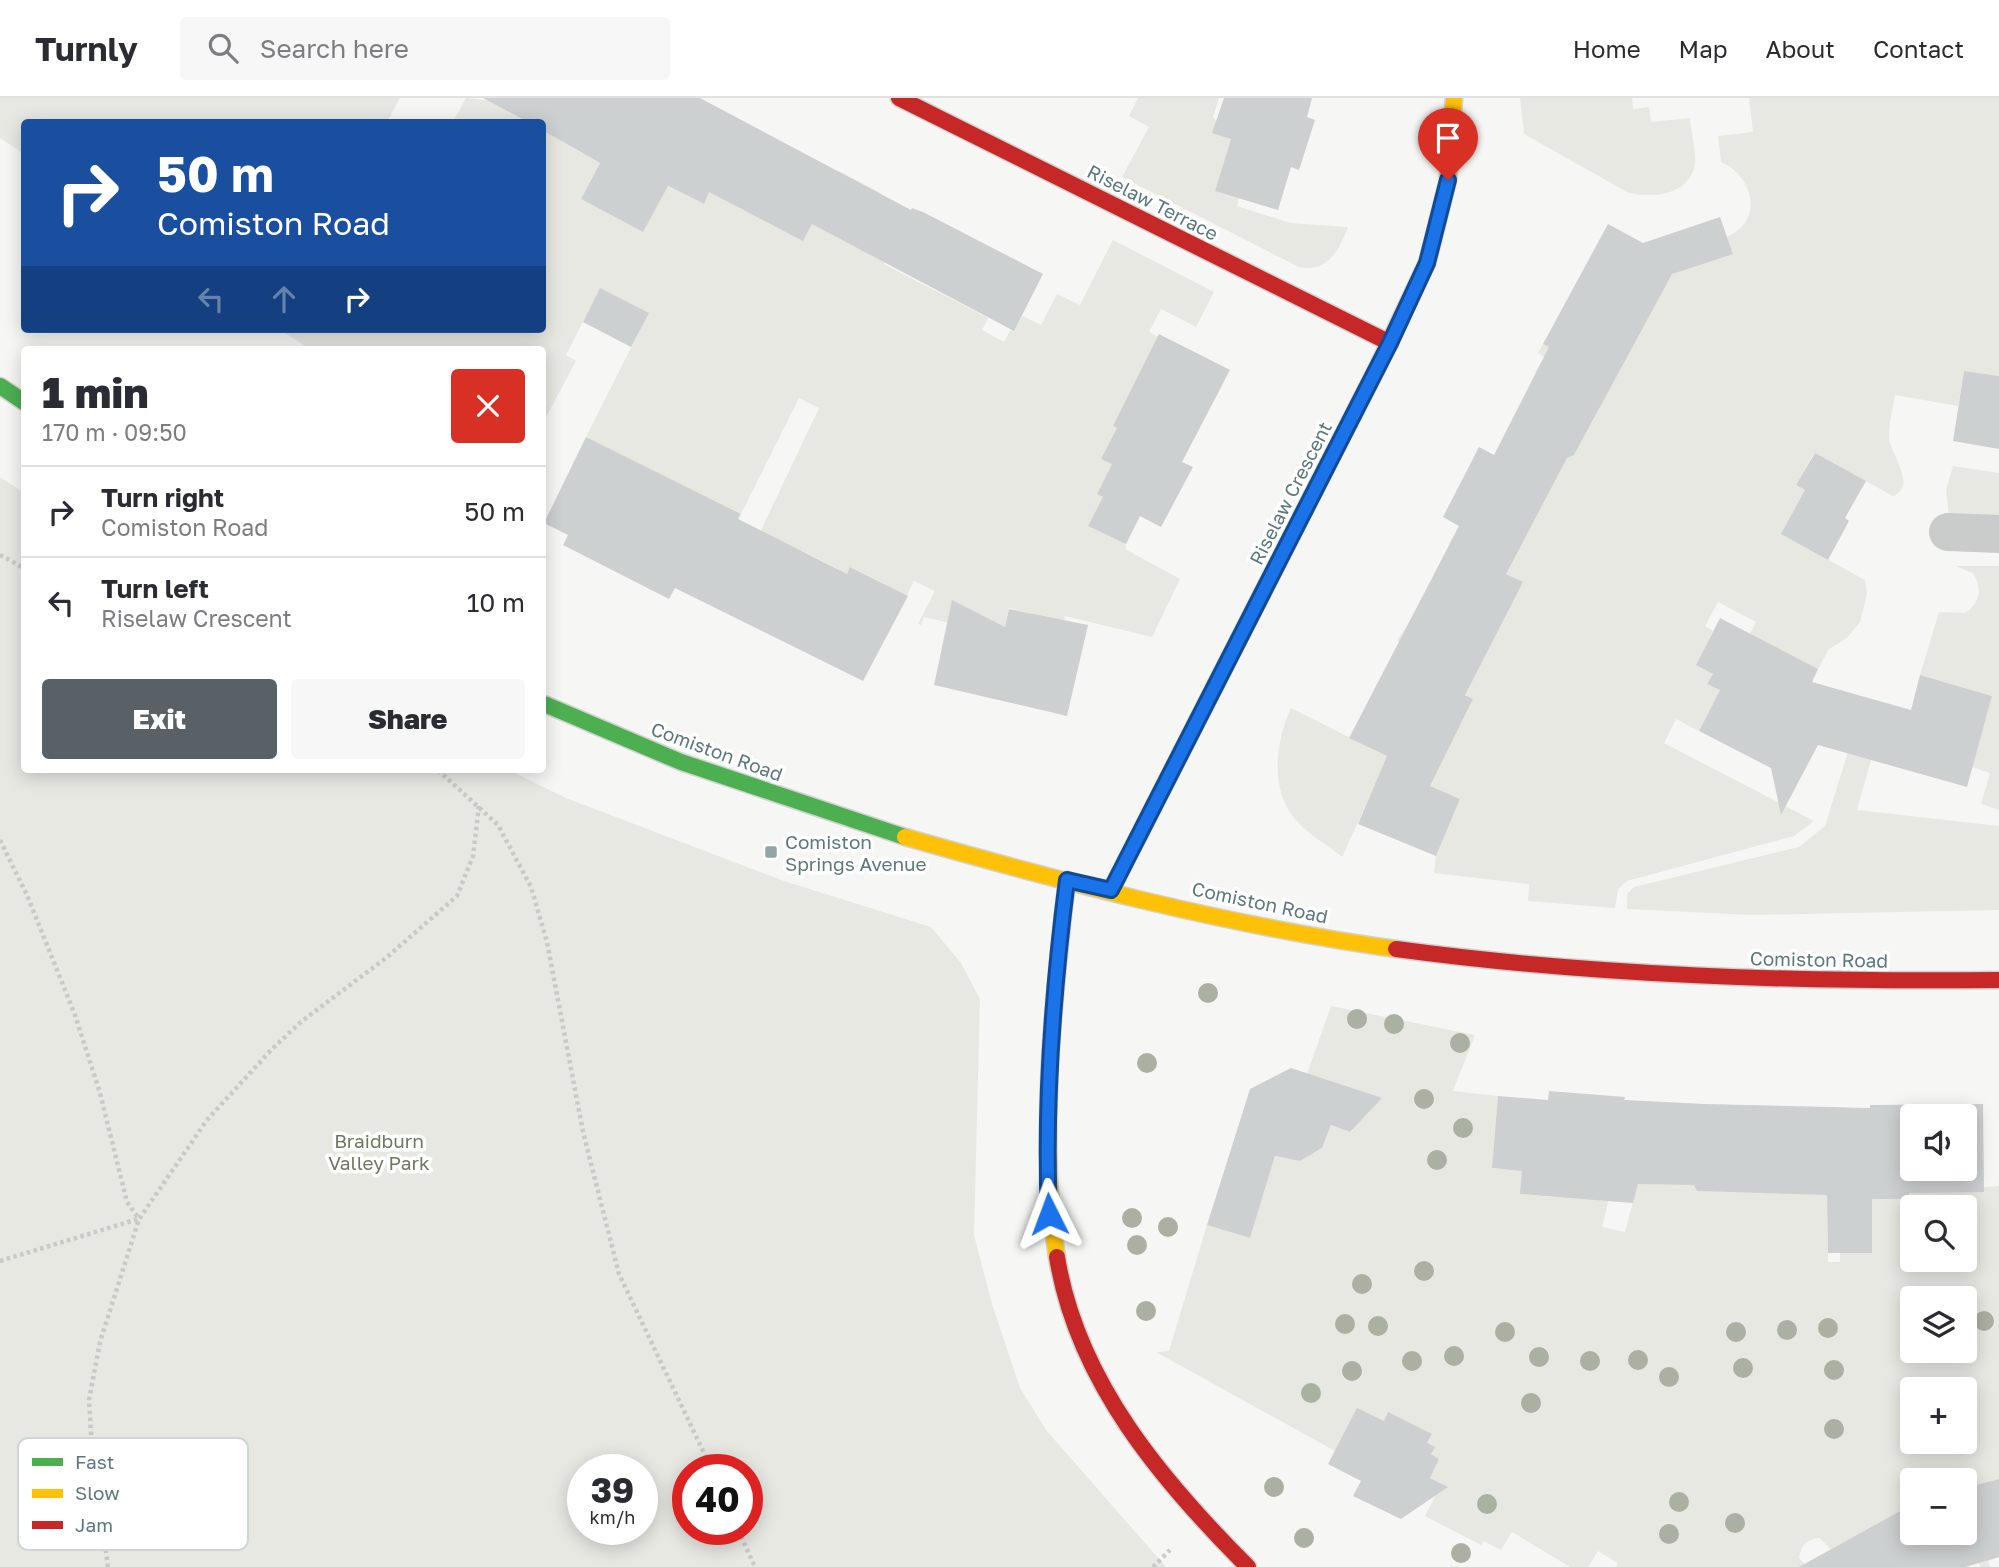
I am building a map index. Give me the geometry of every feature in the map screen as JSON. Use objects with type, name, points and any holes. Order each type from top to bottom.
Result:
[{"type":"street","name":"Riselaw Terrace","points":[[899,98],[1390,343]]},
{"type":"street","name":"Riselaw Crescent","points":[[1111,890],[1390,343],[1427,263],[1448,180],[1454,98]]},
{"type":"street","points":[[0,386],[21,400]]},
{"type":"street","points":[[1948,532],[1999,534]]},
{"type":"street","name":"Comiston Road","points":[[546,705],[667,757],[852,821],[978,859],[1302,934],[1506,962],[1628,974],[1780,981],[1999,980]]},
{"type":"street","points":[[1067,880],[1060,936],[1046,1145],[1049,1214],[1062,1282],[1080,1336],[1104,1387],[1127,1426],[1156,1466],[1248,1567]]},
{"type":"path","points":[[0,555],[21,566]]},
{"type":"path","points":[[441,773],[479,806],[508,841],[539,910],[583,1132],[619,1274],[704,1454]]},
{"type":"path","points":[[91,1438],[89,1399],[100,1342],[139,1219],[207,1120],[254,1067],[302,1021],[386,958],[457,896],[473,856],[479,806]]},
{"type":"path","points":[[0,840],[27,895],[75,1015],[100,1093],[127,1202],[139,1219]]},
{"type":"path","points":[[0,1261],[139,1219]]},
{"type":"path","points":[[745,1545],[755,1567]]},
{"type":"green space","points":[[0,98],[400,98],[389,119],[21,119],[21,152],[0,138]]},
{"type":"green space","points":[[466,98],[579,111],[562,142],[600,163],[581,199],[643,232],[667,186],[703,204],[715,180],[738,208],[747,212],[754,199],[768,223],[803,240],[812,224],[820,228],[822,204],[839,171],[879,192],[892,249],[884,264],[988,318],[982,330],[1004,342],[1022,316],[1041,325],[1057,294],[1080,305],[1113,240],[1214,292],[1196,327],[1161,309],[1149,332],[1173,345],[1113,426],[1117,428],[1102,458],[1112,464],[1097,494],[1140,516],[1136,524],[1099,505],[1088,526],[1126,544],[1125,549],[1180,579],[1152,637],[1065,616],[1059,640],[1083,646],[1081,654],[1027,641],[1033,614],[1009,608],[1003,635],[924,617],[921,625],[918,624],[935,591],[914,581],[898,613],[887,585],[851,567],[837,594],[828,590],[838,569],[803,551],[737,581],[819,408],[799,398],[741,514],[586,437],[648,314],[599,290],[566,355],[576,361],[546,417],[546,346],[305,346],[285,333],[546,333],[546,119],[455,119]]},
{"type":"green space","points":[[1138,98],[1219,98],[1213,117],[1231,139],[1215,191],[1239,198],[1237,206],[1290,223],[1348,227],[1331,258],[1318,267],[1299,267],[1122,177],[1149,127],[1129,116]]},
{"type":"green space","points":[[1520,98],[1632,98],[1633,109],[1649,107],[1651,122],[1690,118],[1695,158],[1692,174],[1678,189],[1658,195],[1627,192],[1524,134]]},
{"type":"green space","points":[[1749,98],[1999,98],[1999,376],[1964,371],[1958,406],[1895,395],[1889,435],[1903,484],[1900,491],[1893,496],[1814,453],[1796,485],[1847,514],[1845,519],[1781,534],[1865,580],[1867,594],[1860,622],[1847,638],[1829,649],[1818,669],[1783,651],[1777,664],[1743,647],[1756,622],[1718,602],[1705,626],[1713,631],[1696,665],[1713,674],[1708,684],[1720,690],[1699,731],[1676,719],[1664,743],[1814,821],[1794,836],[1627,881],[1618,889],[1615,908],[1528,901],[1529,884],[1434,873],[1436,856],[1460,799],[1383,767],[1342,857],[1300,825],[1281,793],[1278,779],[1279,749],[1291,708],[1380,753],[1392,730],[1460,726],[1473,699],[1463,693],[1460,672],[1397,641],[1414,614],[1523,583],[1449,544],[1458,528],[1559,460],[1574,455],[1600,407],[1535,373],[1544,357],[1538,353],[1543,344],[1577,363],[1674,232],[1684,262],[1733,254],[1727,237],[1747,220],[1750,198],[1741,177],[1721,162],[1718,136],[1753,132]]},
{"type":"green space","points":[[1953,466],[1999,473],[1999,518],[1949,516],[1946,490]]},
{"type":"green space","name":"Braidburn Valley Park","points":[[0,477],[21,491],[21,773],[515,773],[566,798],[784,881],[931,927],[961,963],[980,999],[974,1235],[992,1304],[1020,1388],[1046,1430],[1166,1567],[0,1567]]},
{"type":"green space","points":[[1955,566],[1999,566],[1999,810],[1981,804],[1990,773],[1972,767],[1992,696],[1920,675],[1939,612],[1965,613],[1977,600],[1979,590],[1973,573]]},
{"type":"green space","points":[[1865,697],[1871,760],[1857,810],[1999,826],[1999,910],[1752,915],[1627,909],[1627,894],[1634,887],[1799,847],[1825,826]]},
{"type":"green space","points":[[1331,1006],[1475,1035],[1453,1091],[1498,1096],[1492,1168],[1522,1171],[1521,1194],[1552,1197],[1554,1174],[1612,1186],[1602,1227],[1625,1232],[1638,1183],[1694,1185],[1698,1191],[1741,1192],[1743,1187],[1754,1188],[1756,1193],[1773,1193],[1776,1188],[1827,1189],[1828,1262],[1840,1262],[1840,1253],[1872,1253],[1872,1199],[1900,1199],[1900,1272],[1977,1272],[1977,1195],[1909,1193],[1999,1186],[1999,1479],[1977,1485],[1977,1468],[1900,1468],[1900,1511],[1881,1522],[1855,1567],[1835,1547],[1831,1550],[1820,1538],[1808,1541],[1801,1550],[1799,1558],[1808,1567],[1616,1567],[1618,1563],[1598,1551],[1588,1567],[1570,1567],[1512,1532],[1501,1550],[1484,1541],[1481,1545],[1425,1516],[1441,1484],[1430,1478],[1439,1459],[1431,1454],[1427,1443],[1432,1435],[1388,1413],[1384,1421],[1335,1451],[1156,1352],[1169,1351],[1207,1225],[1250,1238],[1275,1156],[1300,1161],[1322,1148],[1331,1125],[1352,1132],[1356,1120],[1307,1074]]},
{"type":"green space","points":[[1977,1493],[1996,1558],[1988,1561],[1990,1567],[1981,1567],[1968,1545],[1977,1545]]},
{"type":"building","points":[[483,98],[700,98],[911,210],[912,208],[923,212],[1043,274],[1014,331],[812,224],[803,241],[709,192],[704,204],[668,186],[643,232],[581,199],[600,163],[546,132],[546,119],[522,119]]},
{"type":"building","points":[[1224,98],[1312,98],[1307,117],[1315,120],[1299,170],[1291,167],[1278,210],[1215,191],[1231,139],[1212,133]]},
{"type":"building","points":[[1720,217],[1733,254],[1672,274],[1574,455],[1567,458],[1506,574],[1523,582],[1465,695],[1473,699],[1430,786],[1460,799],[1436,856],[1358,824],[1387,756],[1349,738],[1459,526],[1443,517],[1479,447],[1494,455],[1549,347],[1543,344],[1608,224],[1643,243]]},
{"type":"building","points":[[600,288],[649,313],[631,347],[583,322]]},
{"type":"building","points":[[1159,334],[1230,370],[1182,462],[1193,467],[1161,527],[1140,516],[1126,544],[1088,526],[1103,497],[1097,494],[1112,464],[1101,459],[1117,428],[1113,426]]},
{"type":"building","points":[[1964,371],[1999,376],[1999,449],[1953,441]]},
{"type":"building","points":[[586,437],[741,514],[738,519],[847,574],[850,567],[908,596],[863,681],[675,588],[669,599],[563,545],[568,535],[546,524],[546,519]]},
{"type":"building","points":[[1815,453],[1866,481],[1845,518],[1849,521],[1828,560],[1781,534],[1805,490],[1796,485]]},
{"type":"building","points":[[952,600],[1005,627],[1009,609],[1088,625],[1067,716],[934,685]]},
{"type":"building","points":[[1720,618],[1818,669],[1812,682],[1911,710],[1920,675],[1992,696],[1967,787],[1818,745],[1781,815],[1771,768],[1699,731],[1720,690],[1707,684],[1713,674],[1696,665]]},
{"type":"building","points":[[1291,1068],[1382,1098],[1350,1132],[1331,1125],[1322,1148],[1300,1161],[1275,1156],[1250,1238],[1207,1225],[1250,1089]]},
{"type":"building","points":[[1549,1091],[1625,1097],[1624,1100],[1705,1104],[1870,1108],[1870,1105],[1900,1105],[1900,1181],[1977,1181],[1977,1104],[1983,1104],[1984,1192],[1909,1193],[1900,1195],[1900,1199],[1872,1199],[1872,1253],[1828,1253],[1827,1195],[1697,1191],[1694,1185],[1638,1184],[1633,1203],[1520,1194],[1522,1171],[1492,1168],[1498,1096],[1548,1100]]},
{"type":"building","points":[[1357,1408],[1384,1421],[1388,1412],[1432,1434],[1427,1443],[1435,1447],[1431,1454],[1439,1459],[1430,1478],[1448,1487],[1401,1519],[1353,1496],[1361,1481],[1328,1464]]},
{"type":"building","points":[[1999,1479],[1999,1557],[1965,1567],[1799,1567],[1900,1511],[1900,1545],[1977,1545],[1977,1485]]},
{"type":"traffic: fast","points":[[0,386],[21,400]]},
{"type":"traffic: fast","points":[[546,705],[681,762],[905,837]]},
{"type":"traffic: slow","points":[[1378,366],[1427,263],[1448,180],[1454,98]]},
{"type":"traffic: slow","points":[[905,837],[1026,871],[1210,916],[1396,949]]},
{"type":"traffic: slow","points":[[1057,1257],[1051,1212],[1048,1117],[1053,1021],[1067,880]]},
{"type":"traffic: jam","points":[[899,98],[1390,343]]},
{"type":"traffic: jam","points":[[1111,890],[1378,366]]},
{"type":"traffic: jam","points":[[1396,949],[1546,966],[1697,975],[1848,980],[1999,980]]},
{"type":"traffic: jam","points":[[1057,1257],[1067,1302],[1083,1346],[1128,1426],[1185,1500],[1248,1567]]},
{"type":"place","name":"Comiston Springs Avenue","points":[[771,852]]},
{"type":"route","points":[[1049,1214],[1046,1145],[1060,936],[1067,880],[1111,890],[1390,343],[1427,263],[1448,180]]}]
